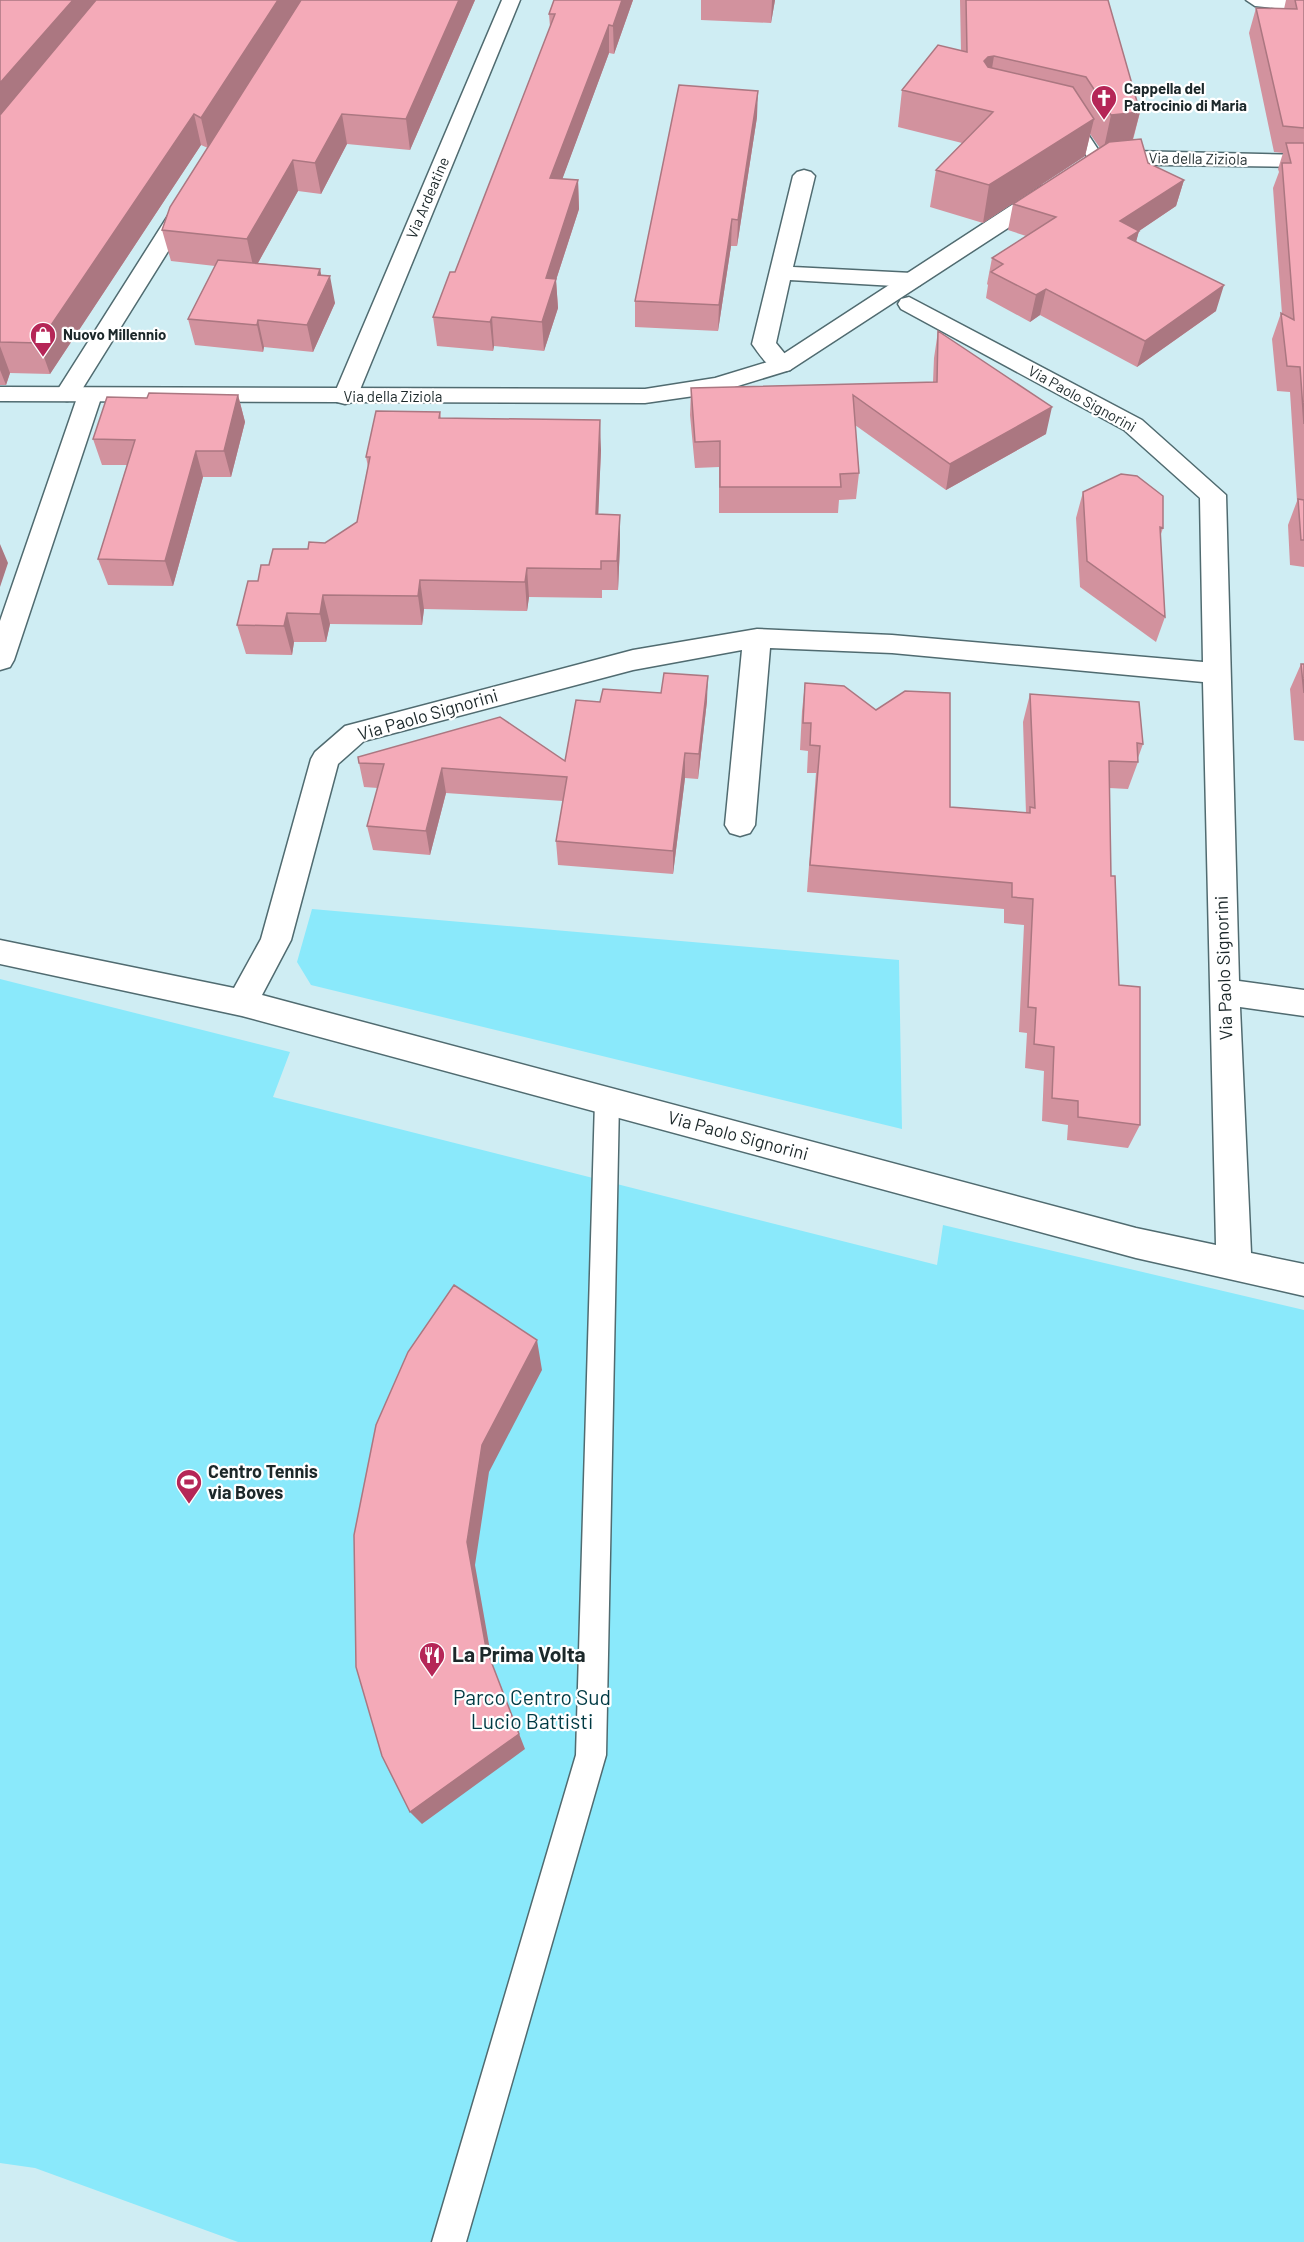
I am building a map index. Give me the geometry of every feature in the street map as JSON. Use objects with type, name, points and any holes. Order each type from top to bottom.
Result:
[{"type":"street","name":"Via Ardeatine","points":[[345,397],[511,0]]},
{"type":"street","points":[[1255,0],[1304,5]]},
{"type":"street","name":"Via della Ziziola","points":[[0,394],[345,397],[645,396],[698,390],[749,378],[782,365],[1097,160],[1132,157],[1304,161]]},
{"type":"street","points":[[782,365],[764,344],[804,176]]},
{"type":"street","points":[[0,660],[79,395],[200,182]]},
{"type":"street","points":[[781,273],[912,280]]},
{"type":"street","name":"Via Paolo Signorini","points":[[909,304],[1133,425],[1213,495],[1215,673],[1234,1264]]},
{"type":"street","points":[[740,825],[757,638]]},
{"type":"street","name":"Via Paolo Signorini","points":[[242,1003],[276,940],[324,759],[355,732],[633,660],[757,638],[892,644],[1215,673]]},
{"type":"street","name":"Via Paolo Signorini","points":[[0,952],[242,1003],[1136,1243],[1304,1280]]},
{"type":"street","points":[[1224,992],[1304,1003]]},
{"type":"lane","points":[[1051,114],[1072,119],[1097,160]]},
{"type":"lane","points":[[449,2242],[591,1755],[607,1101]]},
{"type":"green space","points":[[312,909],[899,960],[902,1129],[311,985],[297,962]]},
{"type":"green space","name":"Parco Centro Sud Lucio Battisti","points":[[0,979],[290,1052],[273,1097],[937,1265],[943,1225],[1304,1310],[1304,2242],[238,2242],[35,2168],[0,2163]]},
{"type":"building","points":[[0,0],[73,0],[0,83]]},
{"type":"building","points":[[96,0],[278,0],[201,118],[194,114],[39,343],[0,342],[0,115]]},
{"type":"building","points":[[301,0],[459,0],[406,119],[342,114],[315,163],[293,160],[247,239],[162,230],[170,207]]},
{"type":"building","points":[[554,0],[622,0],[613,26],[609,25],[550,178],[578,180],[546,278],[556,279],[542,322],[492,317],[490,322],[433,317],[450,272],[455,272],[555,14],[549,14]]},
{"type":"building","points":[[966,0],[1108,0],[1140,112],[1111,115],[1086,77],[994,56],[988,57],[984,61],[988,67],[1073,87],[1094,119],[989,185],[936,170],[993,112],[902,90],[938,45],[967,52]]},
{"type":"building","points":[[1295,0],[1304,0],[1304,128],[1283,126],[1256,8],[1297,9]]},
{"type":"building","points":[[679,85],[758,91],[738,220],[732,219],[719,305],[635,301]]},
{"type":"building","points":[[1141,139],[1148,163],[1184,180],[1120,221],[1139,231],[1128,238],[1224,285],[1145,341],[1046,289],[1036,295],[991,272],[1003,264],[992,258],[1056,217],[1013,204],[1109,142]]},
{"type":"building","points":[[1286,143],[1304,143],[1304,424],[1300,367],[1287,366],[1281,313],[1294,320],[1282,163],[1291,163]]},
{"type":"building","points":[[218,260],[320,269],[318,275],[330,276],[307,325],[258,320],[257,325],[188,319]]},
{"type":"building","points":[[938,331],[1052,407],[950,464],[853,395],[859,473],[840,474],[841,487],[720,487],[720,441],[695,442],[691,388],[937,382]]},
{"type":"building","points":[[149,393],[238,395],[224,451],[196,451],[165,561],[98,559],[135,440],[93,439],[107,397],[147,398]]},
{"type":"building","points":[[376,411],[440,412],[439,418],[600,420],[596,514],[620,515],[617,561],[601,561],[601,569],[527,568],[525,582],[420,580],[418,596],[323,595],[320,614],[287,613],[284,626],[237,625],[248,581],[258,581],[261,565],[269,565],[273,549],[308,549],[309,542],[325,543],[357,522],[370,457],[366,457]]},
{"type":"building","points":[[1121,474],[1137,476],[1163,496],[1163,528],[1160,527],[1165,617],[1087,561],[1083,492]]},
{"type":"building","points":[[1298,499],[1304,500],[1304,540],[1301,540]]},
{"type":"building","points":[[1301,664],[1304,664],[1304,693]]},
{"type":"building","points":[[664,673],[708,676],[699,754],[685,753],[673,851],[556,841],[567,777],[442,768],[426,831],[367,826],[384,764],[359,763],[358,757],[500,717],[565,761],[576,700],[600,702],[603,689],[661,693]]},
{"type":"building","points":[[805,683],[844,686],[876,710],[905,691],[950,693],[950,807],[1030,813],[1030,807],[1035,808],[1030,694],[1139,702],[1143,744],[1137,743],[1138,762],[1109,761],[1111,876],[1115,876],[1119,985],[1140,987],[1140,1125],[1078,1117],[1078,1101],[1052,1098],[1054,1047],[1034,1044],[1036,1008],[1028,1007],[1033,899],[1012,897],[1012,883],[810,865],[820,746],[810,745],[811,723],[803,723]]},
{"type":"building","points":[[454,1285],[537,1340],[482,1445],[467,1542],[486,1648],[519,1734],[410,1812],[382,1756],[356,1667],[354,1535],[376,1425],[408,1352]]},
{"type":"place","name":"Cappella del Patrocinio di Maria","points":[[1104,121]]},
{"type":"place","name":"Nuovo Millennio","points":[[43,358]]},
{"type":"place","name":"Centro Tennis via Boves","points":[[189,1505]]},
{"type":"place","name":"La Prima Volta","points":[[432,1678]]}]
